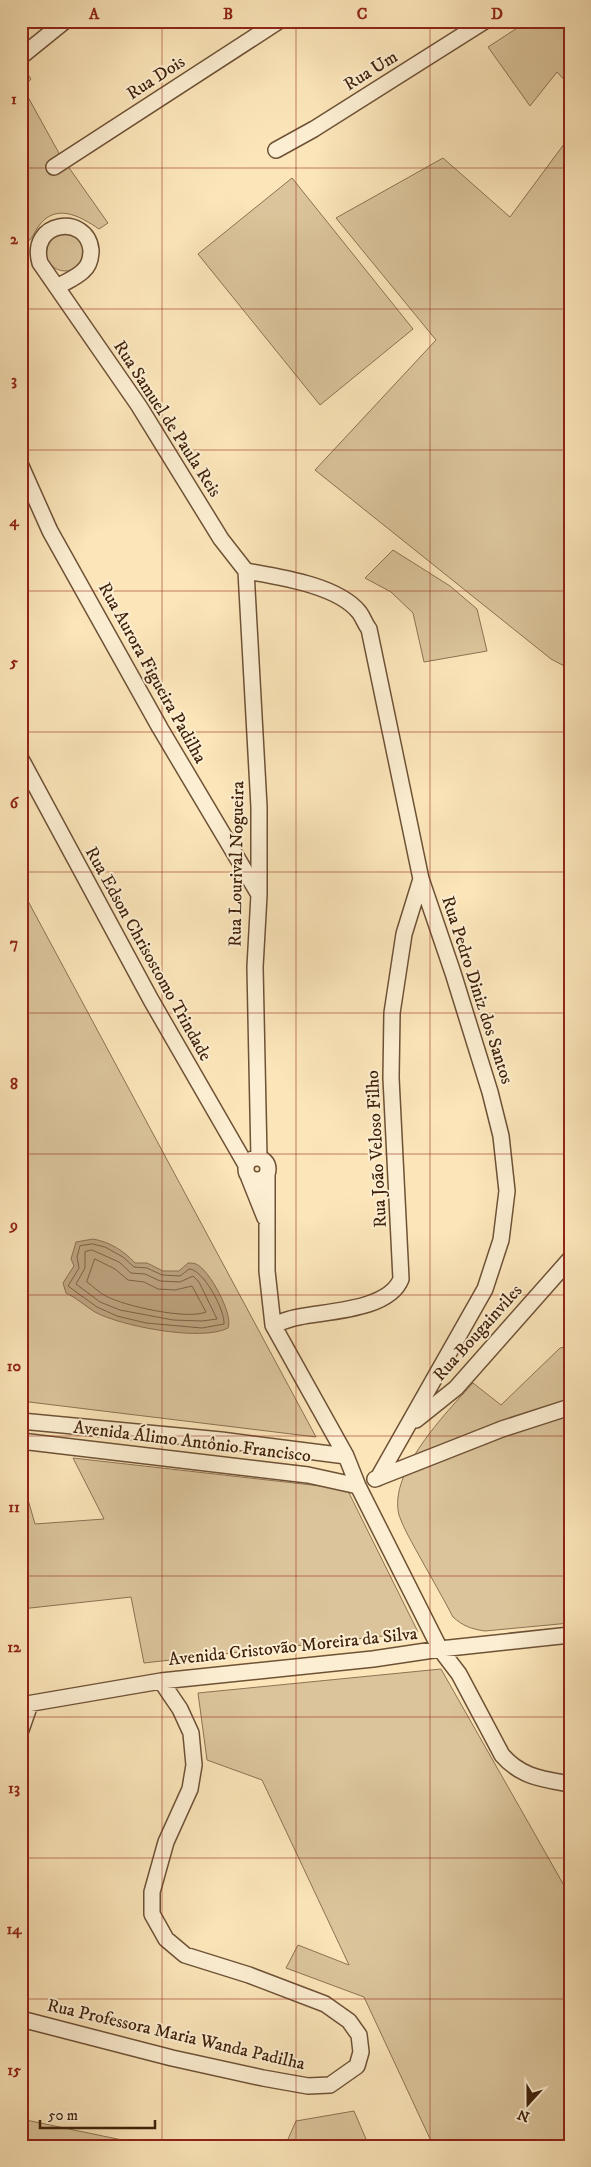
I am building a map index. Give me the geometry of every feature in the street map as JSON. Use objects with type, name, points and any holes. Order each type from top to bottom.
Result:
[{"type":"street","points":[[23,54],[65,21]]},
{"type":"street","name":"Rua Dois","points":[[54,167],[279,21]]},
{"type":"street","name":"Rua Um","points":[[276,150],[314,129],[485,21]]},
{"type":"street","name":"Rua Samuel de Paula Reis","points":[[57,286],[139,406],[221,539],[246,571]]},
{"type":"street","name":"Rua Aurora Figueira Padilha","points":[[21,466],[50,531],[160,728],[258,895]]},
{"type":"street","name":"Rua Pedro Diniz dos Santos","points":[[246,571],[311,585],[339,597],[358,611],[369,629],[421,879],[454,973],[490,1092],[501,1136],[507,1191],[500,1240],[485,1289],[378,1478]]},
{"type":"street","name":"Rua Lourival Nogueira","points":[[246,571],[259,806],[251,1167]]},
{"type":"street","name":"Rua Edson Chrisostomo Trindade","points":[[21,759],[151,1000],[251,1167]]},
{"type":"street","name":"Rua João Veloso Filho","points":[[273,1325],[298,1317],[332,1312],[380,1301],[398,1289],[401,1279],[391,1078],[392,1013],[404,934],[421,879]]},
{"type":"street","points":[[269,1226],[251,1167],[268,1166],[269,1226],[267,1271],[273,1325],[346,1456],[358,1486],[440,1649],[458,1674],[502,1755],[511,1766],[534,1778],[570,1784]]},
{"type":"street","name":"Rua Bougainviles","points":[[409,1426],[456,1388],[570,1259]]},
{"type":"street","points":[[358,1486],[511,1426],[570,1407]]},
{"type":"street","name":"Avenida Álimo Antônio Francisco","points":[[21,1421],[221,1440],[346,1456]]},
{"type":"street","name":"Avenida Álimo Antônio Francisco","points":[[21,1440],[299,1473],[358,1486]]},
{"type":"street","name":"Avenida Cristovão Moreira da Silva","points":[[25,1705],[161,1681],[373,1660],[440,1649],[570,1635]]},
{"type":"street","name":"Rua Professora Maria Wanda Padilha","points":[[21,2019],[172,2058],[308,2086],[330,2084],[357,2066],[361,2052],[359,2035],[349,2020],[325,2004],[249,1975],[185,1955],[166,1939],[152,1914],[152,1892],[166,1842],[190,1789],[194,1764],[191,1734],[180,1708],[161,1681]]},
{"type":"street","points":[[21,1730],[25,1705]]},
{"type":"shaded area","points":[[528,21],[570,21],[570,86],[557,72],[530,106],[488,47]]},
{"type":"shaded area","points":[[21,64],[31,79],[23,88],[60,155],[108,223],[99,229],[76,216],[60,213],[45,219],[30,240],[21,246]]},
{"type":"shaded area","points":[[570,136],[570,669],[551,659],[315,470],[436,340],[336,218],[443,158],[510,217]]},
{"type":"shaded area","points":[[292,178],[413,329],[320,405],[198,254]]},
{"type":"shaded area","points":[[65,233],[72,234],[78,239],[83,245],[83,259],[78,265],[72,270],[65,271],[58,270],[52,265],[47,259],[46,252],[47,245],[52,239],[58,234]]},
{"type":"shaded area","points":[[393,550],[450,586],[477,609],[487,651],[424,662],[413,613],[391,592],[365,578]]},
{"type":"shaded area","points":[[21,888],[316,1437],[21,1401]]},
{"type":"shaded area","points":[[570,1346],[570,1623],[485,1631],[471,1628],[453,1617],[405,1528],[399,1515],[398,1498],[402,1480],[410,1462],[422,1444],[448,1410],[473,1383],[501,1405],[560,1348]]},
{"type":"shaded area","points":[[73,1458],[347,1489],[418,1632],[144,1663],[131,1597],[21,1609],[21,1475],[35,1524],[104,1519]]},
{"type":"shaded area","points":[[441,1669],[570,1896],[570,2146],[425,2146],[432,2143],[364,1997],[286,1968],[298,1945],[349,1965],[262,1780],[207,1760],[198,1693]]},
{"type":"shaded area","points":[[354,2111],[369,2146],[285,2146],[296,2121]]},
{"type":"shaded area","points":[[21,2119],[151,2146],[21,2146]]},
{"type":"water","points":[[93,1239],[105,1242],[116,1248],[135,1263],[147,1263],[163,1271],[179,1271],[188,1263],[196,1264],[207,1274],[224,1303],[229,1322],[228,1328],[216,1332],[181,1333],[141,1327],[95,1312],[66,1293],[63,1283],[74,1266],[71,1259],[76,1242]]}]
